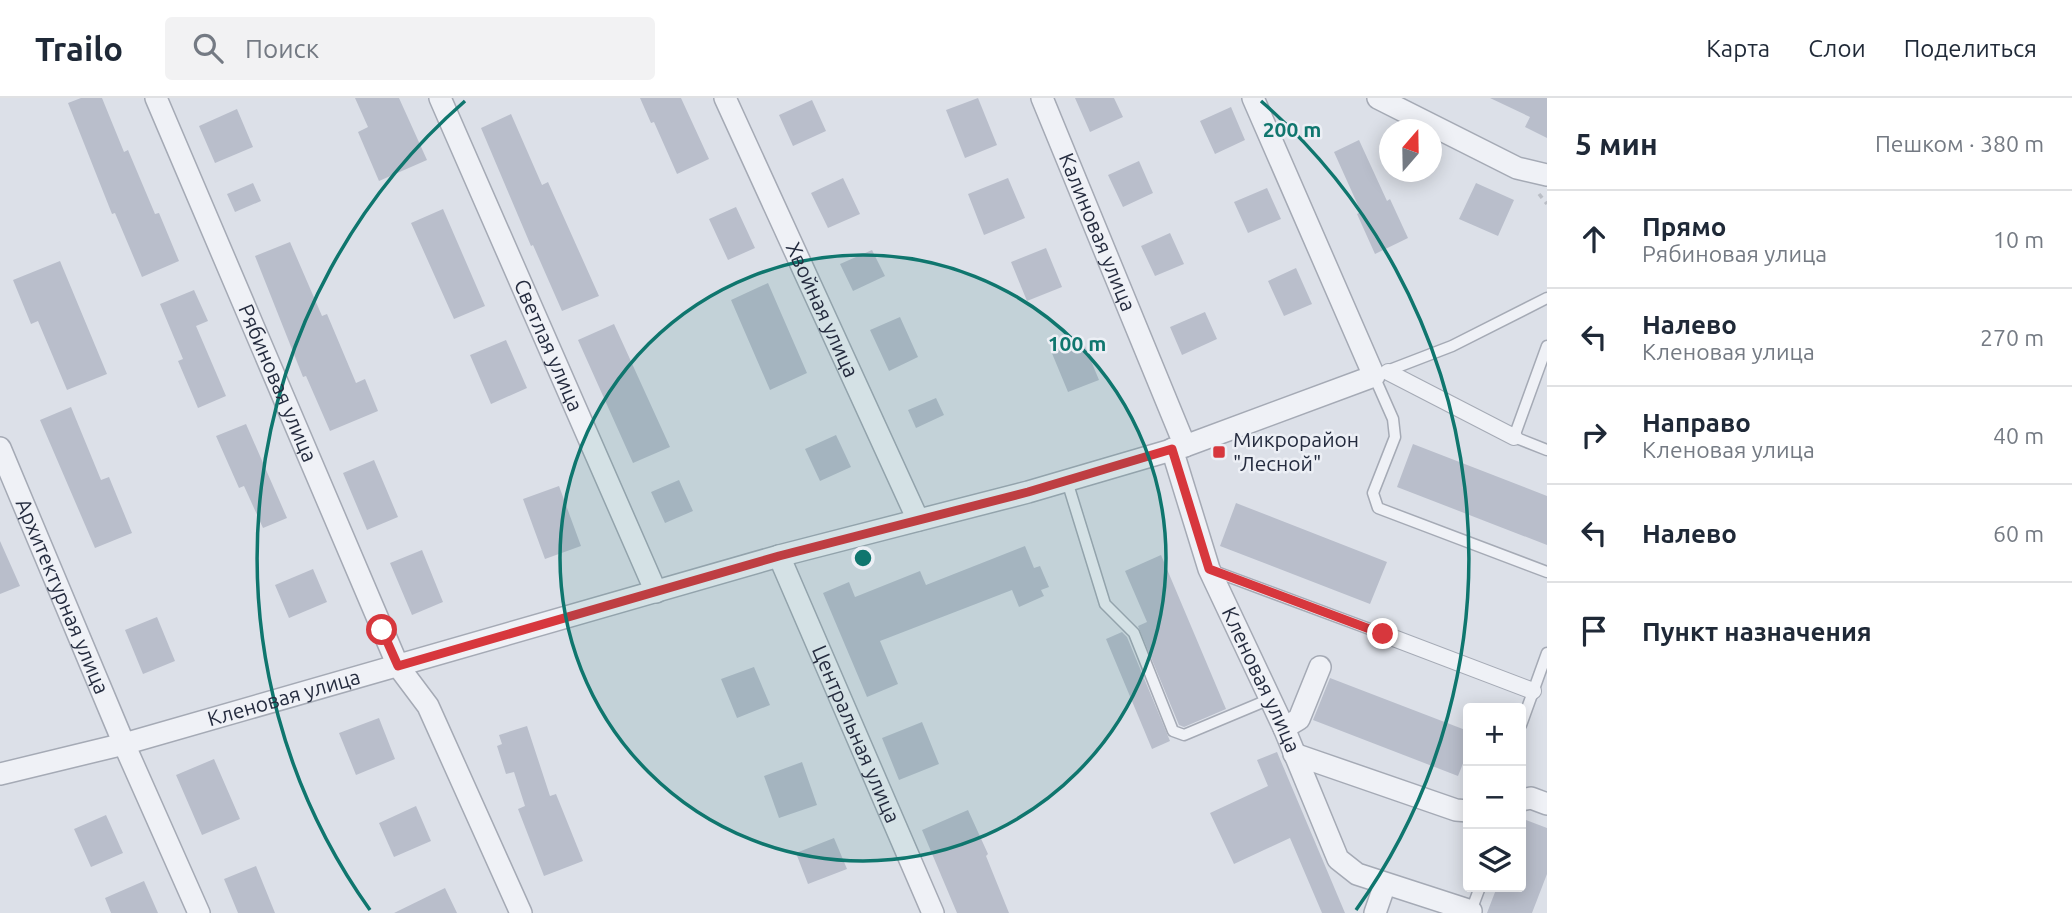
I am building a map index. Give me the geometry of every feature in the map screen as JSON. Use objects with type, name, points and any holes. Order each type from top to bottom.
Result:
[{"type":"street","name":"Рябиновая улица","points":[[156,98],[398,666],[428,706],[521,913]]},
{"type":"street","name":"Светлая улица","points":[[440,98],[656,592]]},
{"type":"street","name":"Хвойная улица","points":[[726,98],[918,520]]},
{"type":"street","name":"Калиновая улица","points":[[1042,98],[1179,448]]},
{"type":"street","points":[[1253,98],[1381,374],[1514,437]]},
{"type":"street","points":[[1378,98],[1517,168],[1547,175]]},
{"type":"street","name":"Кленовая улица","points":[[0,774],[124,744],[779,556],[1067,481],[1179,448],[1381,374]]},
{"type":"street","name":"Архитектурная улица","points":[[0,448],[124,744],[199,913]]},
{"type":"street","name":"Кленовая улица","points":[[1179,448],[1209,569],[1284,728],[1338,859],[1357,874],[1470,912]]},
{"type":"street","name":"Центральная улица","points":[[779,556],[933,913]]},
{"type":"street","points":[[1383,634],[1533,691]]},
{"type":"street","points":[[1284,728],[1299,719],[1320,667]]},
{"type":"street","points":[[1294,754],[1463,811]]},
{"type":"street","points":[[1526,799],[1531,798],[1547,804]]},
{"type":"street","points":[[1375,913],[1385,884]]},
{"type":"lane","name":"Кленовая улица","points":[[1381,374],[1452,346],[1547,298]]},
{"type":"lane","points":[[1547,346],[1514,437],[1547,450]]},
{"type":"lane","points":[[1381,374],[1394,419],[1395,437],[1373,493],[1378,508],[1547,572]]},
{"type":"lane","points":[[1067,481],[1105,604],[1134,633],[1172,731],[1184,735],[1270,699]]},
{"type":"lane","points":[[1209,569],[1383,634]]},
{"type":"lane","points":[[1526,711],[1547,653]]},
{"type":"lane","points":[[1470,912],[1478,892]]},
{"type":"building","points":[[81,98],[102,98],[124,152],[128,150],[155,214],[159,213],[179,261],[142,277],[115,213],[112,214],[68,103]]},
{"type":"building","points":[[355,98],[399,98],[427,160],[379,181],[358,132],[368,127]]},
{"type":"building","points":[[640,98],[681,98],[709,159],[677,174]]},
{"type":"building","points":[[978,98],[997,145],[965,158],[946,110]]},
{"type":"building","points":[[1075,98],[1114,98],[1123,117],[1090,132]]},
{"type":"building","points":[[1490,98],[1547,98],[1547,138],[1525,127],[1530,117]]},
{"type":"building","points":[[812,100],[826,131],[793,146],[779,115]]},
{"type":"building","points":[[1231,107],[1245,140],[1215,154],[1200,121]]},
{"type":"building","points":[[237,109],[253,147],[215,163],[199,126]]},
{"type":"building","points":[[511,114],[542,185],[548,182],[599,296],[562,311],[481,128]]},
{"type":"building","points":[[1359,140],[1387,201],[1390,199],[1408,238],[1375,254],[1357,214],[1361,212],[1334,152]]},
{"type":"building","points":[[1139,161],[1153,193],[1123,207],[1108,175]]},
{"type":"building","points":[[843,178],[860,214],[828,228],[811,193]]},
{"type":"building","points":[[1008,178],[1025,218],[984,235],[968,194]]},
{"type":"building","points":[[253,183],[261,201],[235,212],[227,194]]},
{"type":"building","points":[[1476,183],[1514,200],[1498,236],[1459,219]]},
{"type":"building","points":[[1267,188],[1281,219],[1248,233],[1234,202]]},
{"type":"building","points":[[736,207],[755,248],[728,260],[709,219]]},
{"type":"building","points":[[443,209],[485,306],[454,319],[411,223]]},
{"type":"building","points":[[1170,233],[1184,264],[1155,276],[1141,246]]},
{"type":"building","points":[[290,242],[322,316],[327,314],[356,383],[365,379],[378,411],[330,431],[306,376],[303,377],[255,256]]},
{"type":"building","points":[[1046,248],[1062,287],[1027,301],[1011,262]]},
{"type":"building","points":[[872,250],[885,276],[853,291],[840,264]]},
{"type":"building","points":[[60,261],[107,374],[67,390],[38,321],[31,324],[13,280]]},
{"type":"building","points":[[1296,268],[1312,304],[1284,316],[1268,281]]},
{"type":"building","points":[[768,283],[807,373],[770,390],[731,300]]},
{"type":"building","points":[[194,290],[208,321],[196,326],[226,396],[198,408],[178,361],[183,359],[160,304]]},
{"type":"building","points":[[1205,312],[1217,339],[1182,355],[1170,327]]},
{"type":"building","points":[[900,317],[918,357],[889,371],[870,330]]},
{"type":"building","points":[[614,324],[670,447],[633,463],[578,340]]},
{"type":"building","points":[[1082,339],[1099,380],[1068,392],[1051,351]]},
{"type":"building","points":[[506,340],[527,388],[491,404],[470,355]]},
{"type":"building","points":[[936,398],[944,415],[916,428],[908,410]]},
{"type":"building","points":[[71,407],[101,480],[109,477],[132,533],[95,548],[40,420]]},
{"type":"building","points":[[246,424],[287,518],[263,528],[244,486],[239,488],[216,436]]},
{"type":"building","points":[[836,435],[851,467],[820,481],[805,449]]},
{"type":"building","points":[[1413,444],[1547,496],[1547,545],[1397,487]]},
{"type":"building","points":[[374,460],[398,517],[367,530],[343,473]]},
{"type":"building","points":[[679,480],[693,511],[665,523],[651,492]]},
{"type":"building","points":[[559,486],[581,546],[545,559],[523,499]]},
{"type":"building","points":[[1236,503],[1387,562],[1370,604],[1220,546]]},
{"type":"building","points":[[0,541],[20,586],[0,594]]},
{"type":"building","points":[[1025,546],[1034,568],[1040,566],[1049,587],[1041,590],[1044,596],[1019,607],[1012,590],[880,641],[898,684],[867,697],[823,593],[849,582],[855,597],[920,571],[926,585]]},
{"type":"building","points":[[422,550],[443,602],[412,615],[390,563]]},
{"type":"building","points":[[1161,555],[1226,709],[1184,727],[1179,725],[1138,626],[1147,622],[1125,571]]},
{"type":"building","points":[[313,569],[327,602],[289,618],[275,585]]},
{"type":"building","points":[[157,617],[175,661],[143,674],[125,630]]},
{"type":"building","points":[[1122,632],[1127,637],[1170,741],[1152,749],[1106,639]]},
{"type":"building","points":[[754,667],[770,705],[737,718],[721,679]]},
{"type":"building","points":[[1330,678],[1463,729],[1463,764],[1458,776],[1313,720]]},
{"type":"building","points":[[379,718],[395,759],[356,775],[339,733]]},
{"type":"building","points":[[922,722],[939,764],[899,780],[882,738]]},
{"type":"building","points":[[527,726],[550,796],[556,794],[583,861],[544,876],[518,809],[525,806],[514,772],[506,774],[497,746],[502,744],[499,735]]},
{"type":"building","points":[[1277,752],[1345,913],[1322,913],[1290,838],[1234,864],[1210,813],[1268,786],[1257,760]]},
{"type":"building","points":[[214,759],[240,819],[202,835],[176,775]]},
{"type":"building","points":[[802,762],[817,805],[779,818],[764,776]]},
{"type":"building","points":[[416,806],[431,841],[394,857],[379,823]]},
{"type":"building","points":[[968,810],[988,854],[986,856],[1009,913],[957,913],[922,830]]},
{"type":"building","points":[[106,815],[123,853],[91,867],[74,829]]},
{"type":"building","points":[[1526,820],[1547,828],[1547,874],[1532,913],[1487,913],[1495,892],[1526,892]]},
{"type":"building","points":[[834,838],[847,869],[808,884],[796,853]]},
{"type":"building","points":[[256,866],[275,913],[238,913],[224,879]]},
{"type":"building","points":[[144,881],[158,913],[111,913],[105,898]]},
{"type":"building","points":[[445,888],[457,913],[394,913]]},
{"type":"place","name":"Микрорайон \"Лесной\"","points":[[1219,452]]},
{"type":"route","points":[[382,630],[398,666],[779,556],[1028,492],[1172,449],[1209,569],[1383,634]]}]
